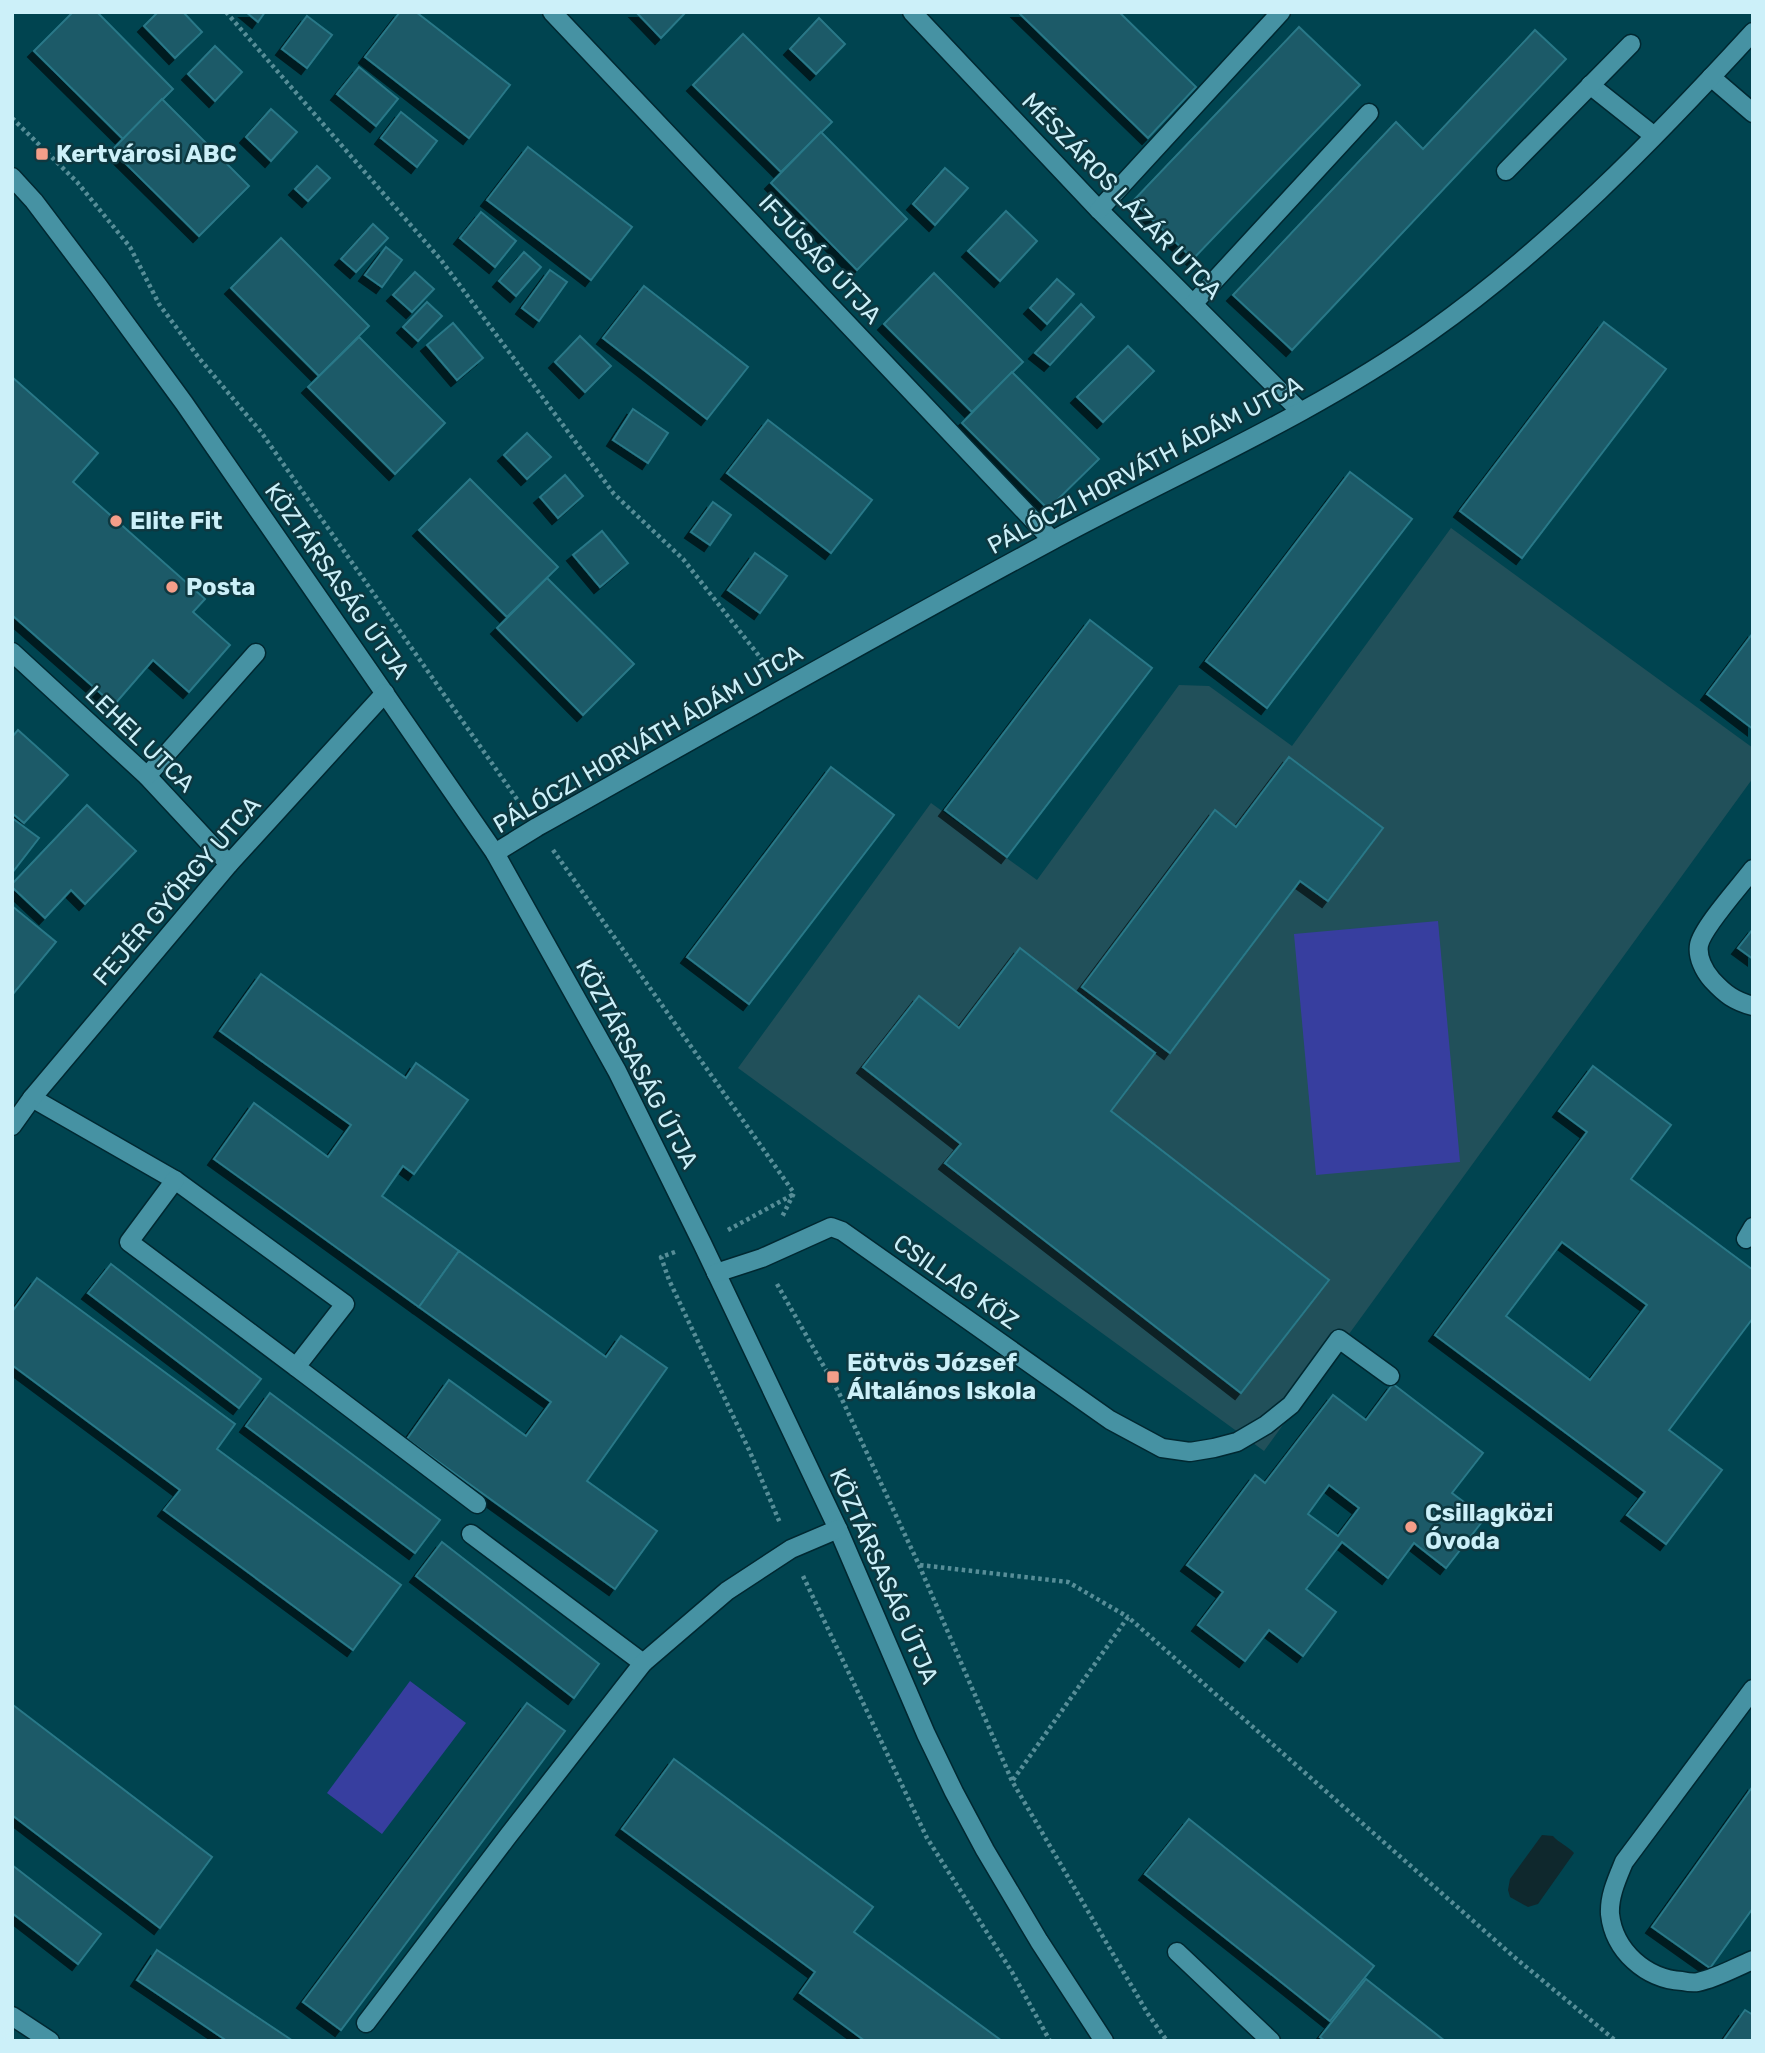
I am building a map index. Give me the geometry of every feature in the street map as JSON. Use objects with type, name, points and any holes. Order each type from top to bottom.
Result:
[{"type":"street","name":"IFJÚSÁG ÚTJA","points":[[552,12],[1052,540]]},
{"type":"street","name":"MÉSZÁROS LÁZÁR UTCA","points":[[912,12],[1099,210],[1300,411]]},
{"type":"street","points":[[1099,210],[1281,12]]},
{"type":"street","name":"PÁLÓCZI HORVÁTH ÁDÁM UTCA","points":[[495,853],[1052,540],[1300,411],[1365,374],[1430,332],[1496,282],[1578,211],[1753,32]]},
{"type":"street","points":[[1506,171],[1631,44]]},
{"type":"street","points":[[1711,77],[1753,113]]},
{"type":"street","points":[[1590,85],[1653,135]]},
{"type":"street","points":[[1193,304],[1369,113]]},
{"type":"street","name":"KÖZTÁRSASÁG ÚTJA","points":[[12,177],[83,265],[184,402],[495,853],[617,1071],[716,1273],[838,1529],[926,1734],[954,1792],[1039,1941],[1104,2041]]},
{"type":"street","name":"LEHEL UTCA","points":[[12,652],[147,776],[229,864]]},
{"type":"street","points":[[147,776],[256,653]]},
{"type":"street","name":"FEJÉR GYÖRGY UTCA","points":[[12,1126],[32,1098],[229,864],[384,693]]},
{"type":"street","points":[[1752,1006],[1726,995],[1708,975],[1700,959],[1699,944],[1705,932],[1753,869]]},
{"type":"street","points":[[32,1098],[175,1180],[345,1304],[296,1367]]},
{"type":"street","points":[[175,1180],[129,1242],[478,1504]]},
{"type":"street","name":"CSILLAG KÖZ","points":[[716,1273],[762,1258],[831,1227],[842,1231],[1110,1420],[1162,1448],[1190,1452],[1214,1448],[1237,1441],[1266,1425],[1291,1405],[1339,1339],[1390,1376]]},
{"type":"street","points":[[366,2023],[643,1663],[727,1591],[791,1549],[838,1529]]},
{"type":"street","points":[[471,1534],[643,1663]]},
{"type":"street","points":[[1753,1689],[1624,1862],[1613,1891],[1610,1913],[1616,1936],[1633,1961],[1653,1974],[1671,1980],[1697,1983],[1753,1960]]},
{"type":"street","points":[[1177,1952],[1271,2041]]},
{"type":"street","points":[[12,2016],[50,2041]]},
{"type":"path","points":[[226,12],[441,260],[614,494],[683,559],[784,689]]},
{"type":"path","points":[[12,118],[76,183],[130,247],[159,304],[199,358],[261,432],[794,1193],[762,1258],[839,1393],[919,1565],[1012,1780],[1148,2014],[1167,2041]]},
{"type":"path","points":[[669,1280],[750,1452],[791,1549],[927,1838],[1012,1972],[1050,2041]]},
{"type":"path","points":[[919,1565],[1068,1582],[1128,1617],[1513,1956],[1616,2041]]},
{"type":"path","points":[[1012,1780],[1128,1617]]},
{"type":"shaded area","points":[[1451,528],[1753,748],[1753,778],[1264,1451],[738,1068],[931,803],[1037,880],[1179,685],[1209,686],[1292,746]]},
{"type":"shaded area","points":[[1438,921],[1460,1162],[1316,1175],[1294,934]]},
{"type":"shaded area","points":[[410,1681],[466,1723],[382,1834],[327,1793]]},
{"type":"shaded area","points":[[1542,1835],[1553,1836],[1574,1853],[1538,1904],[1528,1907],[1510,1897],[1510,1879]]},
{"type":"building","points":[[73,12],[97,12],[173,89],[123,139],[34,51]]},
{"type":"building","points":[[158,12],[183,12],[202,32],[175,58],[144,26]]},
{"type":"building","points":[[246,12],[265,12],[258,22]]},
{"type":"building","points":[[400,12],[416,12],[510,85],[469,138],[365,57]]},
{"type":"building","points":[[636,12],[686,12],[661,38]]},
{"type":"building","points":[[1018,12],[1119,12],[1196,87],[1148,138]]},
{"type":"building","points":[[307,16],[332,35],[307,68],[282,49]]},
{"type":"building","points":[[819,18],[845,44],[816,74],[790,49]]},
{"type":"building","points":[[1299,27],[1360,85],[1193,259],[1133,201]]},
{"type":"building","points":[[1535,30],[1566,59],[1292,350],[1233,295],[1396,122],[1423,149]]},
{"type":"building","points":[[743,34],[832,122],[781,172],[693,85]]},
{"type":"building","points":[[215,46],[242,72],[215,101],[188,74]]},
{"type":"building","points":[[359,67],[398,99],[376,126],[337,94]]},
{"type":"building","points":[[162,99],[249,186],[199,236],[112,150]]},
{"type":"building","points":[[271,109],[297,132],[271,161],[246,137]]},
{"type":"building","points":[[401,112],[437,141],[417,167],[381,138]]},
{"type":"building","points":[[821,132],[907,219],[857,270],[771,183]]},
{"type":"building","points":[[528,147],[632,227],[591,280],[487,200]]},
{"type":"building","points":[[317,166],[330,178],[308,201],[295,189]]},
{"type":"building","points":[[945,168],[968,188],[935,225],[913,204]]},
{"type":"building","points":[[1006,211],[1037,241],[1000,281],[968,251]]},
{"type":"building","points":[[481,212],[516,241],[495,267],[460,238]]},
{"type":"building","points":[[373,224],[388,238],[356,272],[341,259]]},
{"type":"building","points":[[281,238],[369,326],[319,376],[231,288]]},
{"type":"building","points":[[386,247],[402,260],[382,287],[365,275]]},
{"type":"building","points":[[524,252],[541,267],[516,296],[499,281]]},
{"type":"building","points":[[550,270],[567,282],[539,321],[522,308]]},
{"type":"building","points":[[415,272],[434,289],[412,312],[393,295]]},
{"type":"building","points":[[934,273],[1023,362],[972,412],[884,324]]},
{"type":"building","points":[[1057,279],[1074,294],[1047,324],[1030,308]]},
{"type":"building","points":[[644,286],[748,367],[707,419],[603,338]]},
{"type":"building","points":[[427,302],[442,316],[418,341],[403,327]]},
{"type":"building","points":[[1081,304],[1094,317],[1050,365],[1035,353]]},
{"type":"building","points":[[1604,322],[1666,369],[1522,558],[1460,511]]},
{"type":"building","points":[[453,323],[483,358],[457,380],[427,345]]},
{"type":"building","points":[[580,336],[611,366],[585,392],[555,362]]},
{"type":"building","points":[[359,337],[445,423],[395,474],[308,387]]},
{"type":"building","points":[[1128,346],[1154,371],[1103,422],[1077,397]]},
{"type":"building","points":[[1012,372],[1099,459],[1048,509],[962,423]]},
{"type":"building","points":[[12,377],[98,453],[73,482],[205,599],[193,612],[230,645],[189,692],[153,660],[114,705],[12,615]]},
{"type":"building","points":[[633,409],[668,433],[648,463],[613,440]]},
{"type":"building","points":[[768,420],[872,500],[831,553],[727,473]]},
{"type":"building","points":[[527,433],[551,457],[527,479],[504,455]]},
{"type":"building","points":[[1350,472],[1412,519],[1267,708],[1206,661]]},
{"type":"building","points":[[565,475],[583,496],[558,518],[540,497]]},
{"type":"building","points":[[470,479],[558,567],[507,617],[419,530]]},
{"type":"building","points":[[713,502],[731,515],[710,545],[691,532]]},
{"type":"building","points":[[602,531],[628,563],[600,587],[573,555]]},
{"type":"building","points":[[755,553],[787,576],[760,613],[728,590]]},
{"type":"building","points":[[547,578],[634,664],[583,715],[497,628]]},
{"type":"building","points":[[1090,620],[1152,668],[1007,857],[945,810]]},
{"type":"building","points":[[1753,633],[1753,729],[1707,694]]},
{"type":"building","points":[[18,730],[68,775],[24,823],[12,813],[12,737]]},
{"type":"building","points":[[1289,757],[1383,828],[1328,901],[1300,881],[1170,1053],[1082,987],[1215,810],[1236,827]]},
{"type":"building","points":[[831,767],[894,815],[749,1004],[687,957]]},
{"type":"building","points":[[87,805],[136,851],[85,904],[71,890],[45,918],[12,884]]},
{"type":"building","points":[[12,818],[39,838],[12,873]]},
{"type":"building","points":[[12,906],[56,942],[13,994],[12,994]]},
{"type":"building","points":[[1753,929],[1753,959],[1738,948]]},
{"type":"building","points":[[1020,948],[1155,1053],[1111,1111],[1329,1280],[1241,1393],[945,1163],[961,1144],[863,1067],[919,996],[959,1028]]},
{"type":"building","points":[[261,974],[406,1078],[416,1063],[468,1100],[414,1174],[403,1166],[382,1196],[459,1251],[419,1307],[214,1159],[254,1103],[328,1157],[351,1125],[220,1031]]},
{"type":"building","points":[[1593,1066],[1671,1125],[1631,1179],[1753,1270],[1753,1318],[1669,1430],[1722,1470],[1666,1544],[1627,1515],[1645,1492],[1435,1335],[1587,1132],[1559,1111]],"holes":[[[1562,1242],[1647,1305],[1590,1380],[1506,1316]]]},
{"type":"building","points":[[459,1251],[606,1357],[621,1336],[667,1368],[587,1481],[657,1531],[615,1589],[407,1439],[449,1380],[526,1436],[551,1402],[419,1307]]},
{"type":"building","points":[[111,1264],[261,1379],[239,1408],[88,1293]]},
{"type":"building","points":[[37,1278],[235,1424],[217,1449],[401,1585],[353,1650],[164,1510],[180,1490],[12,1365],[12,1312]]},
{"type":"building","name":"Csillagközi Óvoda","points":[[1393,1384],[1483,1453],[1452,1493],[1485,1518],[1446,1568],[1414,1543],[1388,1578],[1342,1542],[1306,1589],[1336,1612],[1303,1656],[1269,1630],[1245,1661],[1198,1625],[1223,1592],[1187,1565],[1255,1475],[1265,1483],[1333,1395],[1366,1420]],"holes":[[[1329,1485],[1359,1508],[1338,1536],[1308,1514]]]},
{"type":"building","points":[[270,1393],[440,1520],[415,1553],[246,1426]]},
{"type":"building","points":[[442,1542],[599,1664],[574,1698],[416,1576]]},
{"type":"building","points":[[527,1703],[565,1731],[341,2030],[303,2002]]},
{"type":"building","points":[[13,1705],[212,1857],[160,1928],[12,1815]]},
{"type":"building","points":[[674,1759],[873,1907],[854,1932],[1002,2041],[865,2041],[800,1993],[815,1972],[622,1829]]},
{"type":"building","points":[[1753,1786],[1753,1908],[1710,1968],[1652,1927]]},
{"type":"building","points":[[1189,1819],[1374,1966],[1330,2021],[1145,1874]]},
{"type":"building","points":[[12,1865],[101,1934],[78,1964],[12,1913]]},
{"type":"building","points":[[157,1950],[293,2041],[227,2041],[137,1980]]},
{"type":"building","points":[[1366,1979],[1445,2041],[1325,2041],[1320,2037]]},
{"type":"building","points":[[1745,2010],[1753,2015],[1753,2041],[1723,2041]]},
{"type":"place","name":"Kertvárosi ABC","points":[[42,154]]},
{"type":"place","name":"Elite Fit","points":[[116,521]]},
{"type":"place","name":"Posta","points":[[172,587]]},
{"type":"place","name":"Eötvös József Általános Iskola","points":[[833,1377]]},
{"type":"place","name":"Csillagközi Óvoda","points":[[1411,1527]]}]
